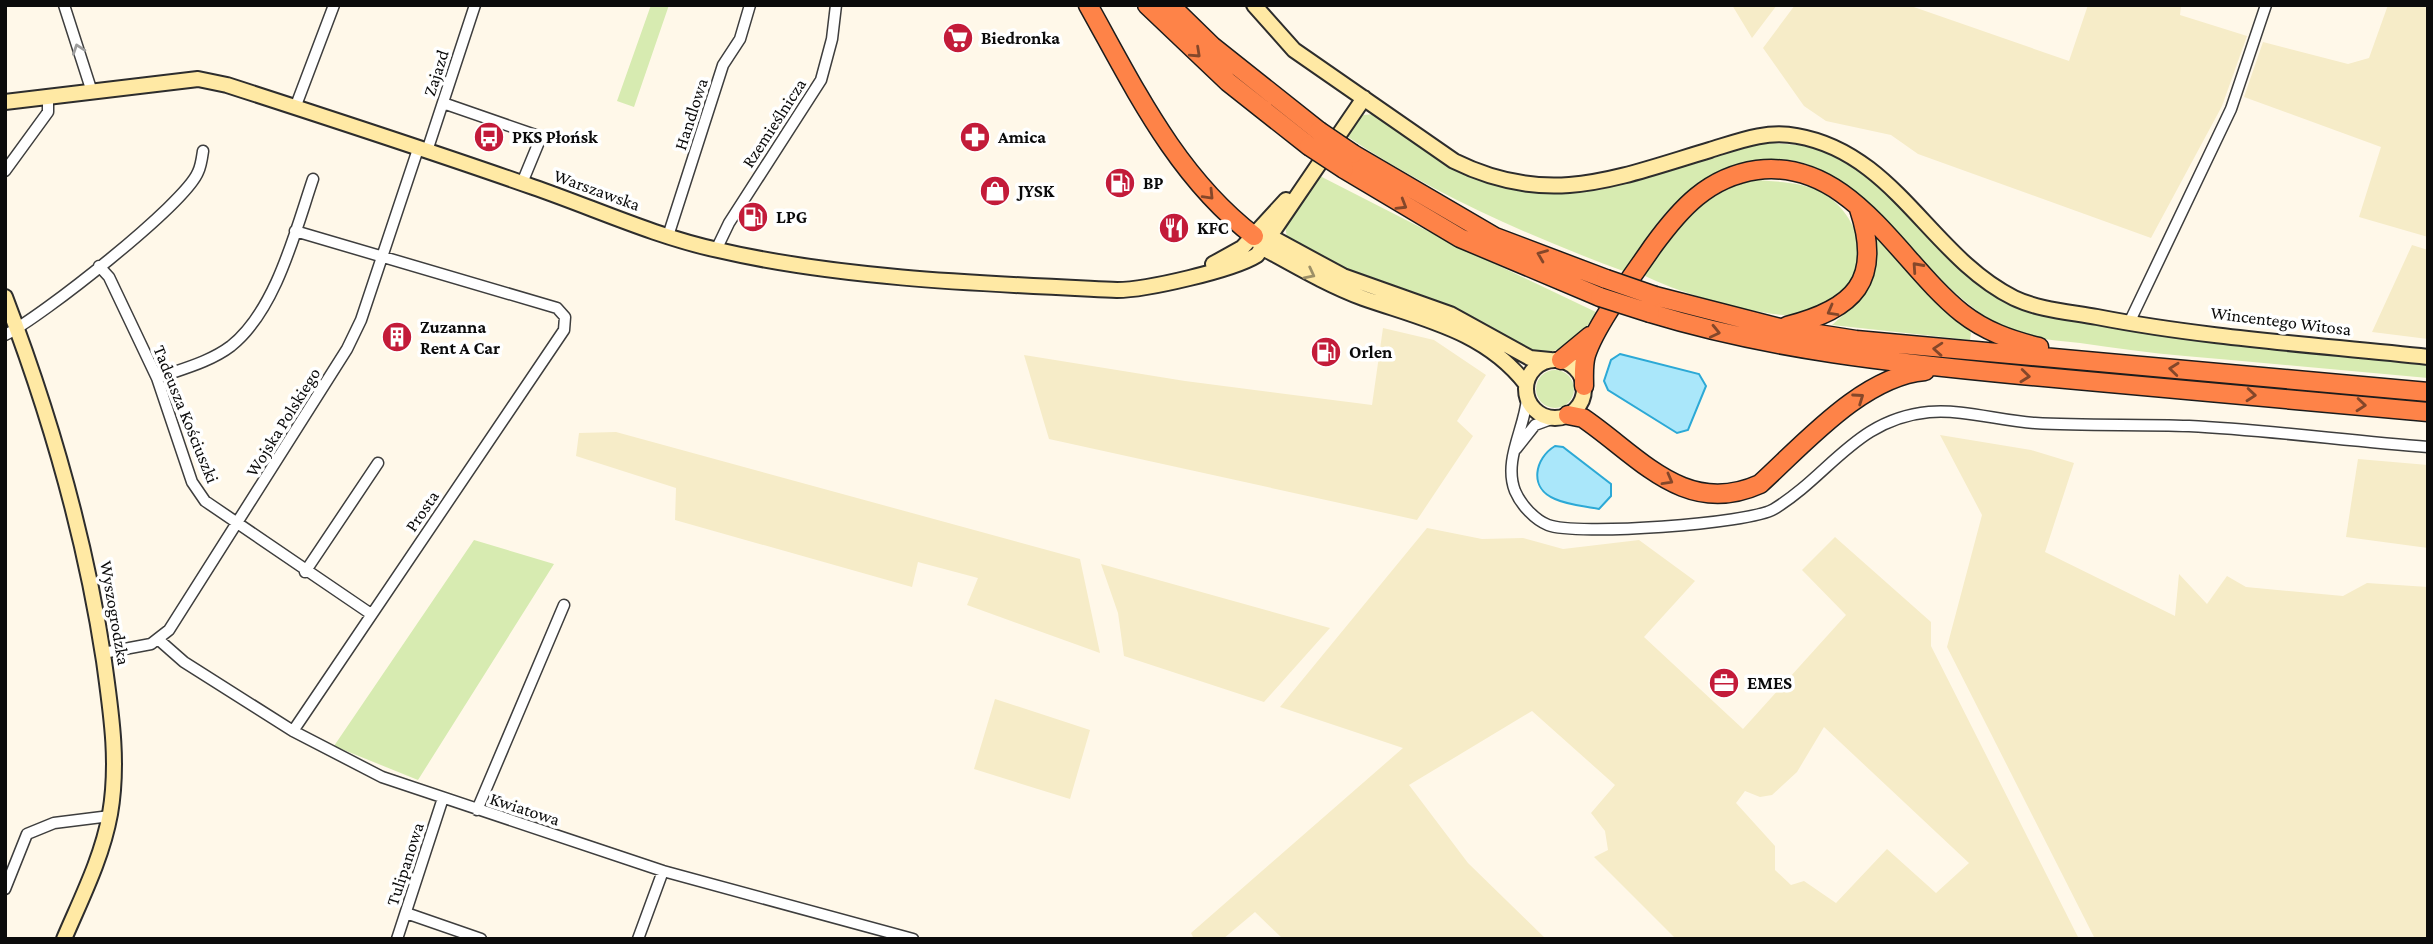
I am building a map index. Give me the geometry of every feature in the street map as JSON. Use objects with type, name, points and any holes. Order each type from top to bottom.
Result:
[{"type":"highway","points":[[1088,5],[1170,149],[1213,200],[1263,241]]},
{"type":"highway","points":[[1147,5],[1228,82],[1460,239],[1600,297],[1780,328],[1923,348],[2079,358],[2428,392]]},
{"type":"highway","points":[[1170,5],[1314,138]]},
{"type":"highway","points":[[1349,162],[1495,237],[1606,279],[1653,304],[1787,347],[1957,369],[2428,411]]},
{"type":"highway","points":[[1584,386],[1586,353],[1684,206],[1716,182],[1765,169],[1798,172],[1828,184],[1887,234],[1946,299],[1976,323],[2011,340],[2079,358]]},
{"type":"highway","points":[[1780,328],[1829,313],[1850,298],[1864,273],[1867,258],[1867,233],[1858,208]]},
{"type":"highway","points":[[1556,360],[1603,324]]},
{"type":"highway","points":[[1561,417],[1583,418],[1674,485],[1714,495],[1735,493],[1760,484],[1866,393],[1915,372],[1957,369]]},
{"type":"street","points":[[64,5],[92,92]]},
{"type":"street","points":[[295,108],[334,5]]},
{"type":"street","name":"Zajazd","points":[[423,150],[443,103],[475,5]]},
{"type":"street","name":"Handlowa","points":[[668,236],[723,65],[740,39],[750,5]]},
{"type":"street","name":"Rzemieślnicza","points":[[716,250],[729,223],[821,80],[832,39],[836,5]]},
{"type":"street","name":"Wincentego Witosa","points":[[1254,5],[1294,50],[1454,161],[1478,173],[1530,184],[1558,186],[1609,181],[1758,134],[1795,135],[1819,141],[1854,157],[1880,176],[1975,271],[2001,291],[2039,305],[2129,323],[2428,357]]},
{"type":"street","points":[[2129,323],[2231,108],[2266,5]]},
{"type":"street","name":"Warszawska","points":[[5,102],[48,99],[162,81],[198,79],[227,85],[716,250],[784,263],[864,272],[1127,290],[1186,276],[1263,241],[1364,98]]},
{"type":"street","points":[[5,171],[48,112],[48,99]]},
{"type":"street","points":[[443,103],[541,137],[522,183]]},
{"type":"street","name":"Wojska Polskiego","points":[[159,640],[184,609],[348,349],[423,150]]},
{"type":"street","points":[[11,332],[99,266],[182,193],[198,174],[203,151]]},
{"type":"street","points":[[157,378],[209,360],[231,346],[250,328],[266,305],[313,179]]},
{"type":"street","points":[[295,231],[381,257]]},
{"type":"street","points":[[1263,241],[1343,276],[1450,314],[1530,358],[1556,360],[1577,369],[1584,386],[1581,403],[1561,417],[1535,425],[1514,452]]},
{"type":"street","points":[[1263,241],[1331,285],[1452,327],[1513,368],[1537,412],[1561,417]]},
{"type":"street","name":"Prosta","points":[[293,731],[564,330],[565,317],[557,308],[381,257]]},
{"type":"street","name":"Tadeusza Kościuszki","points":[[99,266],[109,277],[157,378],[192,482],[205,501],[305,572],[372,614]]},
{"type":"street","name":"Wyszogrodzka","points":[[5,297],[11,332],[71,502],[86,559],[115,741],[115,778],[110,816],[98,856],[64,939]]},
{"type":"street","points":[[1556,360],[1534,368],[1526,391],[1525,418],[1517,434],[1513,478],[1524,506],[1547,525],[1579,530],[1760,516],[1795,493],[1852,442],[1882,423],[1925,413],[1946,411],[2031,423],[2189,426],[2428,447]]},
{"type":"street","points":[[305,572],[379,463]]},
{"type":"street","points":[[477,810],[564,605]]},
{"type":"street","points":[[103,653],[141,648],[159,640]]},
{"type":"street","name":"Kwiatowa","points":[[159,640],[184,662],[293,731],[382,777],[663,871],[913,939]]},
{"type":"street","name":"Tulipanowa","points":[[397,939],[443,798]]},
{"type":"street","points":[[5,889],[27,834],[54,823],[110,816]]},
{"type":"street","points":[[638,939],[663,871]]},
{"type":"street","points":[[406,913],[481,939]]},
{"type":"shaded area","points":[[1732,5],[1777,5],[1752,38]]},
{"type":"shaded area","points":[[1795,5],[1908,5],[2069,61],[2088,5],[2181,5],[2180,15],[2247,36],[2222,106],[2151,238],[1918,154],[1891,135],[1826,121],[1804,106],[1763,48]]},
{"type":"shaded area","points":[[2388,5],[2428,5],[2428,237],[2359,217],[2381,147],[2244,97],[2263,42],[2348,64],[2369,58]]},
{"type":"shaded area","points":[[2412,245],[2428,250],[2428,339],[2372,332]]},
{"type":"shaded area","points":[[1383,328],[1434,340],[1486,375],[1457,421],[1473,436],[1417,520],[1049,439],[1024,355],[1185,381],[1372,405]]},
{"type":"shaded area","points":[[616,432],[1080,559],[1100,653],[967,605],[978,578],[918,562],[912,587],[675,520],[676,488],[576,456],[579,433]]},
{"type":"shaded area","points":[[1940,435],[2031,450],[2074,463],[2045,552],[2175,616],[2179,574],[2207,604],[2227,576],[2246,587],[2343,596],[2367,583],[2428,587],[2428,939],[2095,939],[1947,647],[1982,515]]},
{"type":"shaded area","points":[[2358,459],[2428,465],[2428,548],[2346,537]]},
{"type":"shaded area","points":[[1427,528],[1482,539],[1523,538],[1563,549],[1639,540],[1695,581],[1644,637],[1743,729],[1846,615],[1802,570],[1835,537],[1931,622],[1931,646],[2079,939],[1676,939],[1594,857],[1608,850],[1605,831],[1591,813],[1615,785],[1532,711],[1409,785],[1468,863],[1546,939],[1283,939],[1255,912],[1223,939],[1194,939],[1191,933],[1403,748],[1280,707]],"holes":[[[1824,727],[1969,863],[1936,893],[1887,849],[1836,903],[1804,881],[1791,885],[1775,870],[1775,846],[1736,803],[1745,791],[1760,797],[1772,795],[1797,772]]]},
{"type":"shaded area","points":[[1101,564],[1330,628],[1264,702],[1124,656],[1118,613]]},
{"type":"shaded area","points":[[995,699],[1090,730],[1070,799],[974,769]]},
{"type":"green space","points":[[651,5],[669,5],[634,107],[617,101]]},
{"type":"green space","points":[[1375,114],[1428,153],[1469,176],[1511,188],[1545,193],[1600,190],[1758,142],[1811,146],[1843,156],[1891,193],[1971,279],[2015,307],[2117,328],[2428,365],[2428,378],[2172,355],[2028,336],[1988,318],[1952,290],[1856,193],[1821,170],[1782,159],[1738,165],[1701,182],[1659,222],[1626,272],[1553,244],[1447,195],[1345,135],[1363,115]]},
{"type":"green space","points":[[1318,175],[1455,245],[1598,313],[1571,342],[1555,350],[1534,354],[1369,283],[1287,239],[1285,224]]},
{"type":"green space","points":[[1758,180],[1790,183],[1814,189],[1837,204],[1848,218],[1855,233],[1857,266],[1839,295],[1808,314],[1767,313],[1722,303],[1643,275],[1679,229],[1705,203],[1738,185]]},
{"type":"green space","points":[[1881,237],[1967,327],[1971,333],[1970,340],[1832,325],[1851,307],[1864,287],[1872,264],[1875,239]]},
{"type":"green space","points":[[1555,370],[1568,376],[1574,389],[1568,402],[1555,408],[1542,402],[1536,389],[1542,376]]},
{"type":"green space","points":[[474,540],[554,564],[418,780],[334,746]]},
{"type":"water","points":[[1620,354],[1699,374],[1706,386],[1688,430],[1677,433],[1608,390],[1604,381],[1611,360]]},
{"type":"water","points":[[1555,446],[1563,447],[1611,484],[1611,496],[1599,509],[1560,501],[1546,494],[1541,488],[1537,473],[1539,465],[1548,451]]},
{"type":"place","name":"Biedronka","points":[[958,38]]},
{"type":"place","name":"PKS Płońsk","points":[[489,137]]},
{"type":"place","name":"Amica","points":[[975,137]]},
{"type":"place","name":"BP","points":[[1120,183]]},
{"type":"place","name":"JYSK","points":[[995,191]]},
{"type":"place","name":"LPG","points":[[753,217]]},
{"type":"place","name":"KFC","points":[[1174,228]]},
{"type":"place","name":"Zuzanna Rent A Car","points":[[397,337]]},
{"type":"place","name":"Orlen","points":[[1326,352]]},
{"type":"place","name":"EMES","points":[[1724,683]]}]
